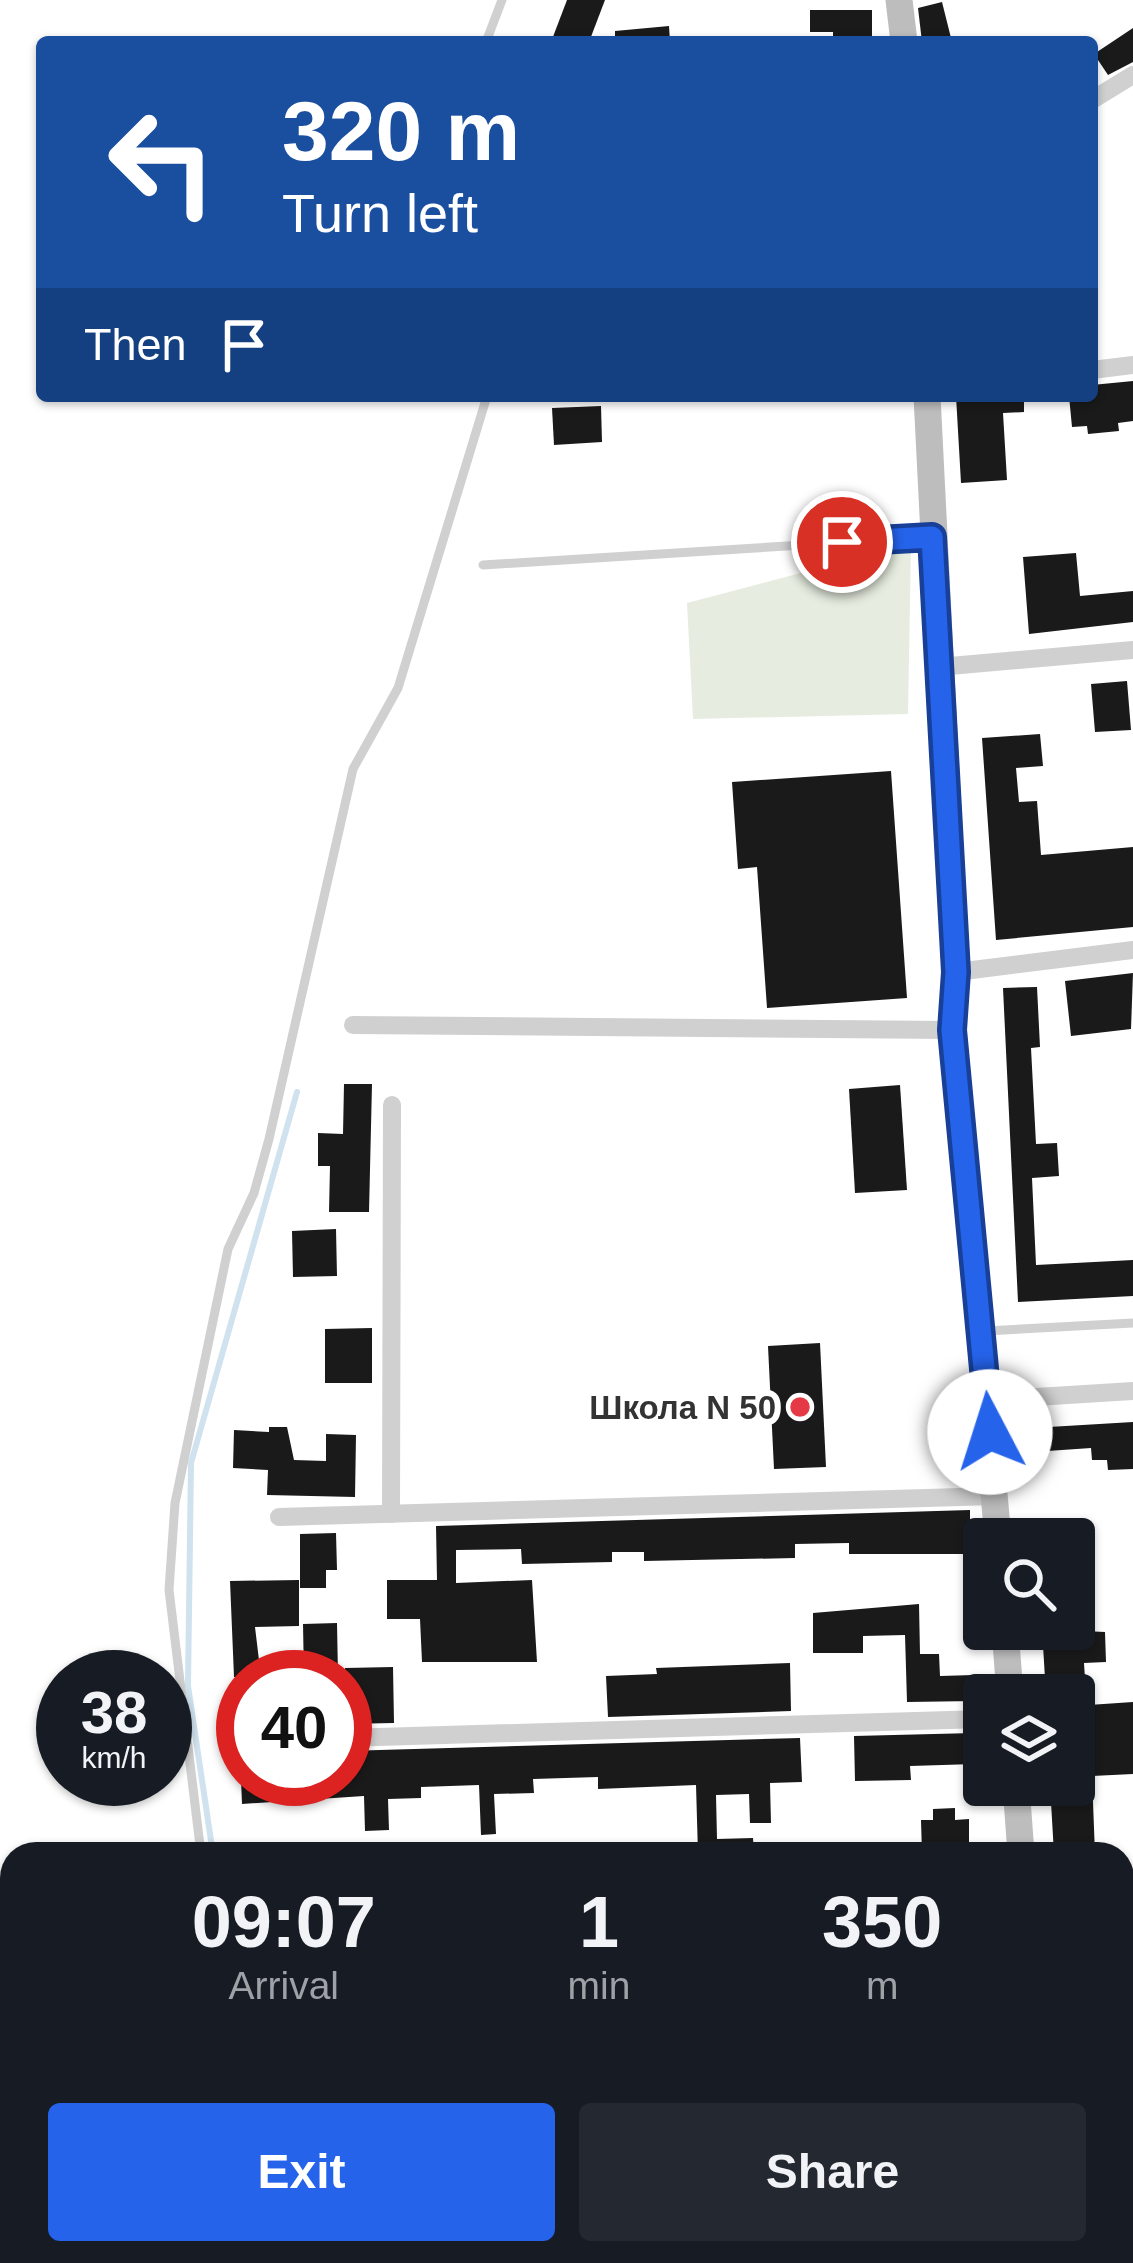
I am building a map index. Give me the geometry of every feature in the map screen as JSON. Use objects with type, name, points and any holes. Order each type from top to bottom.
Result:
[{"type":"street","points":[[899,2],[903,36]]},
{"type":"street","points":[[1098,96],[1133,74]]},
{"type":"street","points":[[1098,369],[1133,365]]},
{"type":"street","points":[[927,402],[956,972],[952,1030],[997,1518]]},
{"type":"street","points":[[938,667],[1133,650]]},
{"type":"street","points":[[956,972],[1133,950]]},
{"type":"street","points":[[353,1025],[952,1030]]},
{"type":"street","points":[[391,1514],[392,1106]]},
{"type":"street","points":[[987,1400],[1133,1391]]},
{"type":"street","points":[[279,1517],[995,1496]]},
{"type":"street","points":[[372,1737],[963,1720]]},
{"type":"street","points":[[1018,1806],[1020,1842]]},
{"type":"lane","points":[[488,36],[502,0]]},
{"type":"lane","points":[[200,1842],[169,1590],[175,1503],[228,1249],[254,1193],[269,1138],[353,769],[398,688],[485,402]]},
{"type":"lane","points":[[482,565],[932,537]]},
{"type":"lane","points":[[981,1331],[1133,1323]]},
{"type":"shaded area","points":[[911,544],[908,714],[693,719],[687,603]]},
{"type":"building","points":[[567,0],[605,0],[591,36],[553,36]]},
{"type":"building","points":[[942,2],[950,36],[921,36],[918,8]]},
{"type":"building","points":[[810,10],[872,10],[872,36],[810,32]]},
{"type":"building","points":[[669,26],[670,36],[615,36],[615,31]]},
{"type":"building","points":[[1133,28],[1133,62],[1108,75],[1098,51]]},
{"type":"building","points":[[1133,381],[1133,421],[1118,423],[1119,431],[1088,434],[1087,426],[1072,427],[1070,402],[1098,402],[1098,384]]},
{"type":"building","points":[[956,402],[1024,402],[1024,412],[1003,413],[1007,480],[961,483]]},
{"type":"building","points":[[601,406],[602,442],[554,445],[552,408]]},
{"type":"building","points":[[1076,553],[1080,596],[1133,591],[1133,622],[1029,634],[1023,557]]},
{"type":"building","points":[[1127,681],[1131,730],[1095,732],[1091,684]]},
{"type":"building","points":[[1040,734],[1043,766],[1016,768],[1019,802],[1037,801],[1041,855],[1133,847],[1133,927],[996,940],[982,738]]},
{"type":"building","points":[[891,771],[907,998],[767,1008],[757,867],[738,869],[732,782]]},
{"type":"building","points":[[1133,973],[1131,1029],[1071,1036],[1065,981]]},
{"type":"building","points":[[1037,987],[1040,1047],[1031,1048],[1036,1144],[1057,1143],[1059,1176],[1032,1178],[1036,1265],[1133,1260],[1133,1296],[1018,1302],[1003,988]]},
{"type":"building","points":[[344,1084],[372,1084],[369,1212],[329,1212],[330,1166],[318,1166],[318,1133],[343,1134]]},
{"type":"building","points":[[900,1085],[907,1190],[855,1193],[849,1089]]},
{"type":"building","points":[[336,1229],[337,1276],[293,1277],[292,1231]]},
{"type":"building","points":[[372,1328],[372,1383],[325,1383],[325,1329]]},
{"type":"building","points":[[820,1343],[826,1467],[774,1469],[768,1346]]},
{"type":"building","points":[[1133,1422],[1133,1469],[1108,1470],[1107,1460],[1092,1460],[1091,1448],[1033,1452],[1032,1428]]},
{"type":"building","points":[[269,1427],[287,1427],[294,1460],[326,1461],[326,1434],[356,1435],[355,1497],[267,1495],[268,1470],[233,1468],[234,1430],[269,1432]]},
{"type":"building","points":[[970,1510],[970,1518],[963,1518],[963,1554],[849,1554],[849,1543],[795,1544],[795,1558],[644,1561],[644,1552],[612,1552],[612,1562],[522,1564],[521,1549],[456,1550],[456,1583],[532,1580],[537,1662],[422,1662],[420,1619],[387,1619],[387,1580],[437,1580],[436,1526]]},
{"type":"building","points":[[336,1533],[337,1570],[326,1570],[326,1588],[300,1588],[300,1534]]},
{"type":"building","points":[[299,1580],[299,1626],[255,1627],[258,1650],[233,1650],[230,1581]]},
{"type":"building","points":[[919,1604],[920,1654],[939,1654],[940,1676],[963,1675],[963,1701],[907,1702],[905,1635],[863,1636],[863,1653],[813,1653],[813,1613]]},
{"type":"building","points":[[337,1623],[338,1650],[303,1650],[303,1624]]},
{"type":"building","points":[[1095,1632],[1105,1632],[1106,1662],[1084,1663],[1085,1674],[1045,1674],[1043,1650],[1095,1650]]},
{"type":"building","points":[[790,1663],[791,1711],[608,1717],[606,1676],[657,1674],[656,1668]]},
{"type":"building","points":[[372,1667],[393,1667],[394,1723],[372,1723]]},
{"type":"building","points":[[1133,1702],[1133,1774],[1095,1776],[1095,1705]]},
{"type":"building","points":[[963,1733],[963,1764],[910,1766],[911,1780],[855,1781],[854,1736]]},
{"type":"building","points":[[800,1738],[802,1782],[770,1783],[771,1823],[750,1823],[749,1794],[716,1795],[717,1839],[753,1838],[753,1842],[698,1842],[696,1785],[598,1789],[598,1777],[533,1779],[534,1793],[494,1794],[496,1834],[481,1835],[479,1785],[421,1787],[421,1798],[388,1799],[389,1830],[365,1831],[364,1806],[372,1806],[372,1750]]},
{"type":"building","points":[[1051,1806],[1093,1806],[1095,1842],[1053,1842]]},
{"type":"building","points":[[955,1808],[955,1820],[969,1819],[969,1842],[922,1842],[921,1820],[933,1820],[933,1809]]},
{"type":"waterway","points":[[211,1842],[188,1686],[191,1463],[297,1092]]},
{"type":"place","name":"Школа N 50","points":[[800,1407]]},
{"type":"route","points":[[842,542],[932,537],[956,972],[952,1030],[990,1432]]}]
